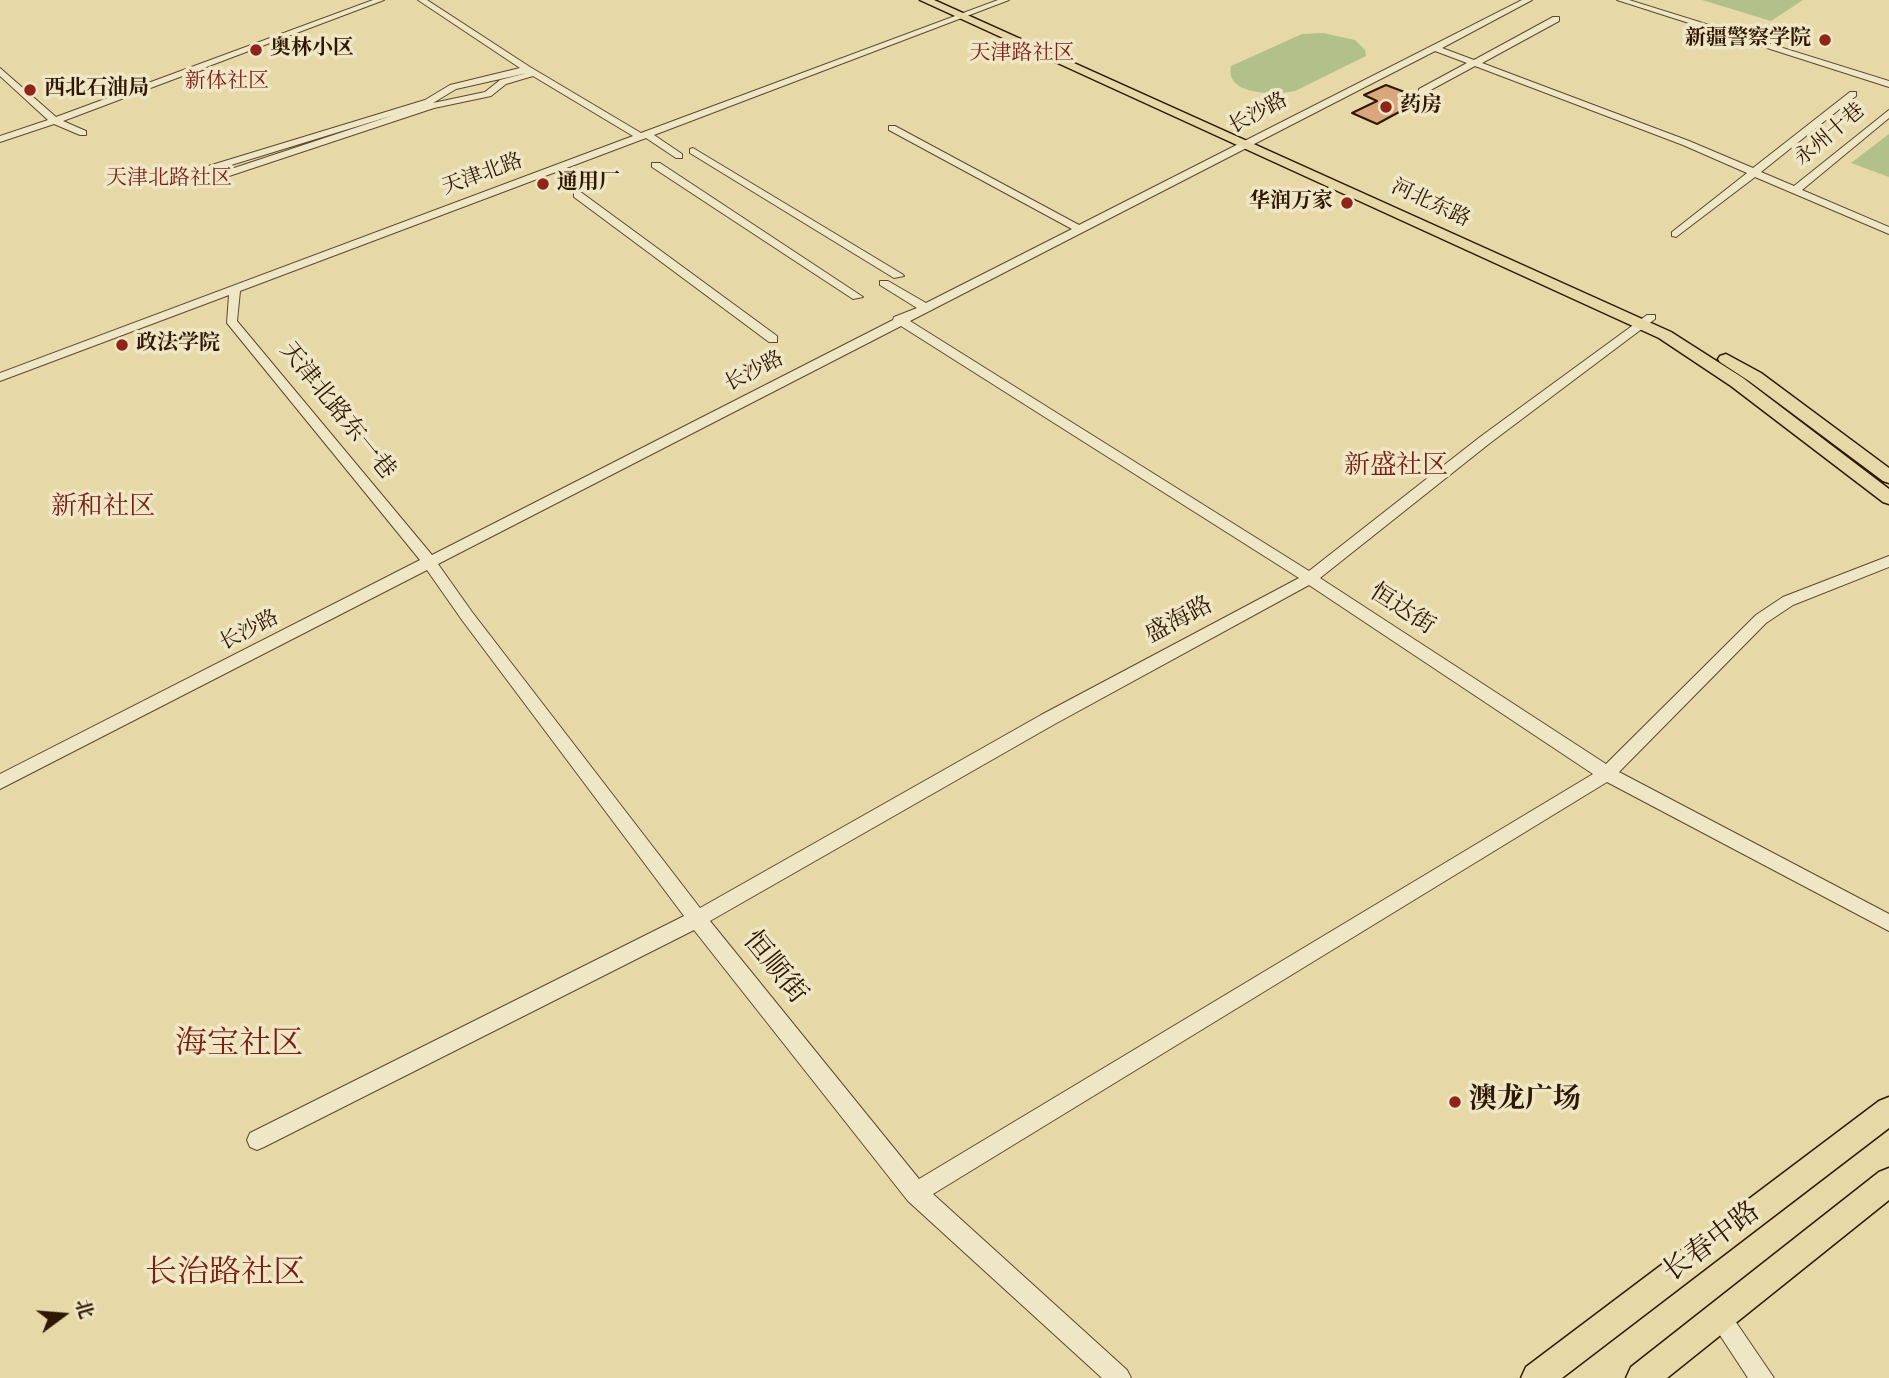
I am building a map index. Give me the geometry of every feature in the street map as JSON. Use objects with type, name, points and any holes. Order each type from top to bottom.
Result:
[{"type":"main road","name":"河北东路","points":[[925,0],[1251,139],[1646,320],[1737,382],[1889,498]]},
{"type":"main road","points":[[959,0],[985,12]]},
{"type":"main road","points":[[1192,106],[1251,139]]},
{"type":"main road","points":[[1646,320],[1678,328],[1755,377],[1889,477]]},
{"type":"main road","name":"长春中路","points":[[1537,1378],[1889,1111]]},
{"type":"main road","points":[[1642,1378],[1889,1182]]},
{"type":"street","points":[[0,139],[380,0]]},
{"type":"street","points":[[422,0],[531,71],[679,156]]},
{"type":"street","name":"天津北路","points":[[0,377],[959,15],[985,12],[1005,0]]},
{"type":"street","name":"长沙路","points":[[0,772],[901,320],[1517,0]]},
{"type":"street","name":"长沙路","points":[[901,320],[922,306],[1074,226],[1528,0]]},
{"type":"street","points":[[1621,0],[1889,84]]},
{"type":"street","points":[[1422,91],[1556,19]]},
{"type":"street","points":[[1435,48],[1753,171],[1889,231]]},
{"type":"street","points":[[0,71],[55,121],[83,133]]},
{"type":"street","points":[[531,71],[503,82],[488,94],[432,106],[213,178],[209,169],[428,102],[453,87],[531,71]]},
{"type":"street","points":[[1676,234],[1853,94]]},
{"type":"street","name":"永州十巷","points":[[1797,189],[1889,113]]},
{"type":"street","points":[[892,128],[1074,226]]},
{"type":"street","name":"天津北路","points":[[0,366],[641,135]]},
{"type":"street","points":[[692,151],[898,276]]},
{"type":"street","points":[[656,165],[857,297]]},
{"type":"street","points":[[578,195],[773,339]]},
{"type":"street","points":[[884,283],[922,306]]},
{"type":"street","name":"天津北路东一巷","points":[[235,289],[231,321],[427,560]]},
{"type":"street","name":"恒达街","points":[[901,320],[1310,578],[1607,774],[1889,923]]},
{"type":"street","name":"盛海路","points":[[257,1140],[697,919],[1047,720],[1310,578],[1486,440],[1646,320]]},
{"type":"street","name":"长沙路","points":[[0,782],[427,560]]},
{"type":"street","name":"恒顺街","points":[[427,560],[697,919],[916,1193],[1119,1378]]},
{"type":"street","points":[[916,1193],[1607,774],[1761,619],[1788,601],[1889,561]]},
{"type":"street","points":[[1718,1318],[1762,1378]]},
{"type":"green space","points":[[1702,0],[1803,0],[1771,21]]},
{"type":"green space","points":[[1323,33],[1355,40],[1365,50],[1366,56],[1295,91],[1254,91],[1243,88],[1231,76],[1231,66],[1302,34]]},
{"type":"green space","points":[[1889,134],[1889,177],[1851,163]]},
{"type":"building","name":"药房","points":[[1386,85],[1423,99],[1377,124],[1352,113],[1377,101],[1364,95]]},
{"type":"place","name":"新疆警察学院","points":[[1825,40]]},
{"type":"place","name":"奥林小区","points":[[256,50]]},
{"type":"place","name":"西北石油局","points":[[30,90]]},
{"type":"place","name":"药房","points":[[1386,107]]},
{"type":"place","name":"通用厂","points":[[543,184]]},
{"type":"place","name":"华润万家","points":[[1347,203]]},
{"type":"place","name":"政法学院","points":[[122,345]]},
{"type":"place","name":"澳龙广场","points":[[1455,1102]]},
{"type":"district","name":"天津路社区","points":[[1022,55]]},
{"type":"district","name":"新体社区","points":[[227,83]]},
{"type":"district","name":"天津北路社区","points":[[169,180]]},
{"type":"district","name":"新盛社区","points":[[1396,468]]},
{"type":"district","name":"新和社区","points":[[103,509]]},
{"type":"district","name":"海宝社区","points":[[239,1047]]},
{"type":"district","name":"长治路社区","points":[[225,1276]]}]
